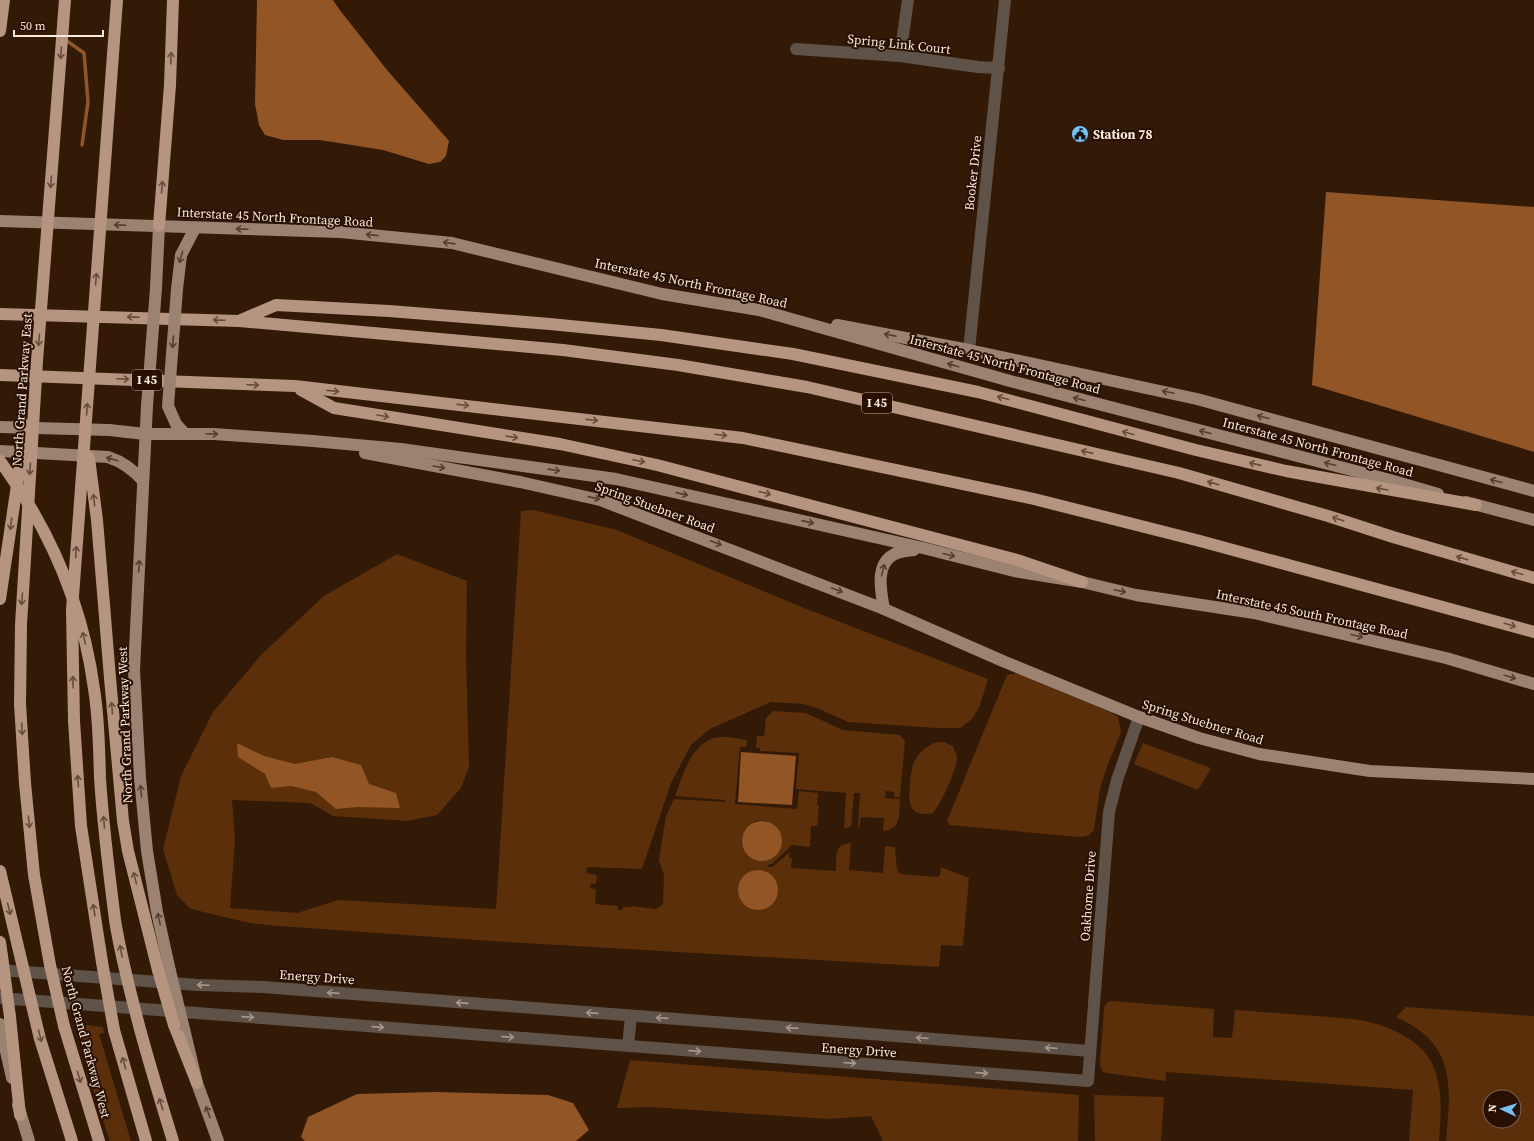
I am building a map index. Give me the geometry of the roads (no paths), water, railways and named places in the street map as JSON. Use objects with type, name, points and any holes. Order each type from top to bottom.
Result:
[{"type":"highway","points":[[0,31],[4,0]]},
{"type":"highway","name":"North Grand Parkway East","points":[[25,783],[20,704],[21,625],[37,361],[65,0]]},
{"type":"highway","points":[[117,0],[72,610],[74,721],[81,826],[102,962],[114,1030],[146,1141]]},
{"type":"highway","points":[[159,226],[170,85],[173,0]]},
{"type":"highway","points":[[239,321],[276,305],[389,311],[653,334],[793,354],[978,392],[1196,450],[1286,471],[1476,505]]},
{"type":"highway","name":"I 45","points":[[0,314],[239,321],[563,350],[678,365],[807,387],[1179,473],[1534,578]]},
{"type":"highway","points":[[0,600],[37,361]]},
{"type":"highway","name":"I 45","points":[[0,374],[295,386],[743,438],[1034,499],[1200,540],[1534,632]]},
{"type":"highway","points":[[295,386],[334,408],[560,444],[657,465],[1017,560],[1082,582]]},
{"type":"highway","points":[[85,432],[97,520],[123,821],[128,851],[197,1083]]},
{"type":"highway","points":[[0,461],[25,497],[51,544],[72,594],[83,633],[94,688],[105,831],[118,941],[144,1046],[173,1141]]},
{"type":"highway","name":"North Grand Parkway West","points":[[25,783],[34,875],[50,965],[64,1026],[99,1141]]},
{"type":"highway","points":[[0,871],[40,1039],[72,1141]]},
{"type":"highway","points":[[0,942],[10,1016],[20,1114]]},
{"type":"main road","name":"Interstate 45 North Frontage Road","points":[[0,221],[340,232],[452,243],[662,294],[759,310],[1010,381],[1390,480],[1476,505]]},
{"type":"main road","name":"North Grand Parkway West","points":[[159,226],[145,434],[134,670],[140,778],[147,851],[157,912],[164,971]]},
{"type":"main road","points":[[185,434],[176,424],[168,406],[181,255],[195,228]]},
{"type":"main road","points":[[759,310],[969,350],[1197,399],[1534,491]]},
{"type":"main road","points":[[0,426],[109,430],[145,434],[214,434],[313,441],[401,449],[616,479],[923,548],[1014,571],[1082,582]]},
{"type":"main road","name":"Spring Stuebner Road","points":[[313,441],[401,460],[520,482],[600,500],[884,608],[1006,662],[1139,717],[1199,738],[1259,754],[1370,771],[1534,779]]},
{"type":"main road","points":[[0,451],[108,457],[121,461],[134,470],[143,481]]},
{"type":"main road","points":[[1476,505],[1530,519]]},
{"type":"main road","points":[[884,608],[881,592],[881,574],[886,560],[899,552],[923,548]]},
{"type":"main road","name":"Interstate 45 South Frontage Road","points":[[1082,582],[1136,594],[1254,613],[1446,658],[1534,684]]},
{"type":"main road","points":[[0,1024],[20,1114],[29,1141]]},
{"type":"main road","points":[[197,1083],[218,1141]]},
{"type":"street","points":[[900,56],[908,0]]},
{"type":"street","name":"Booker Drive","points":[[969,350],[1005,0]]},
{"type":"street","name":"Spring Link Court","points":[[796,49],[900,56],[978,67],[999,68]]},
{"type":"street","name":"Oakhome Drive","points":[[1088,1081],[1108,812],[1117,780],[1139,717]]},
{"type":"street","name":"Energy Drive","points":[[0,970],[198,985],[263,987],[1090,1052]]},
{"type":"street","name":"Energy Drive","points":[[0,998],[1088,1081]]},
{"type":"street","points":[[628,1046],[631,1016]]},
{"type":"waterway","points":[[67,41],[84,53],[88,102],[82,145]]},
{"type":"place","name":"Station 78","points":[[1080,134]]}]
